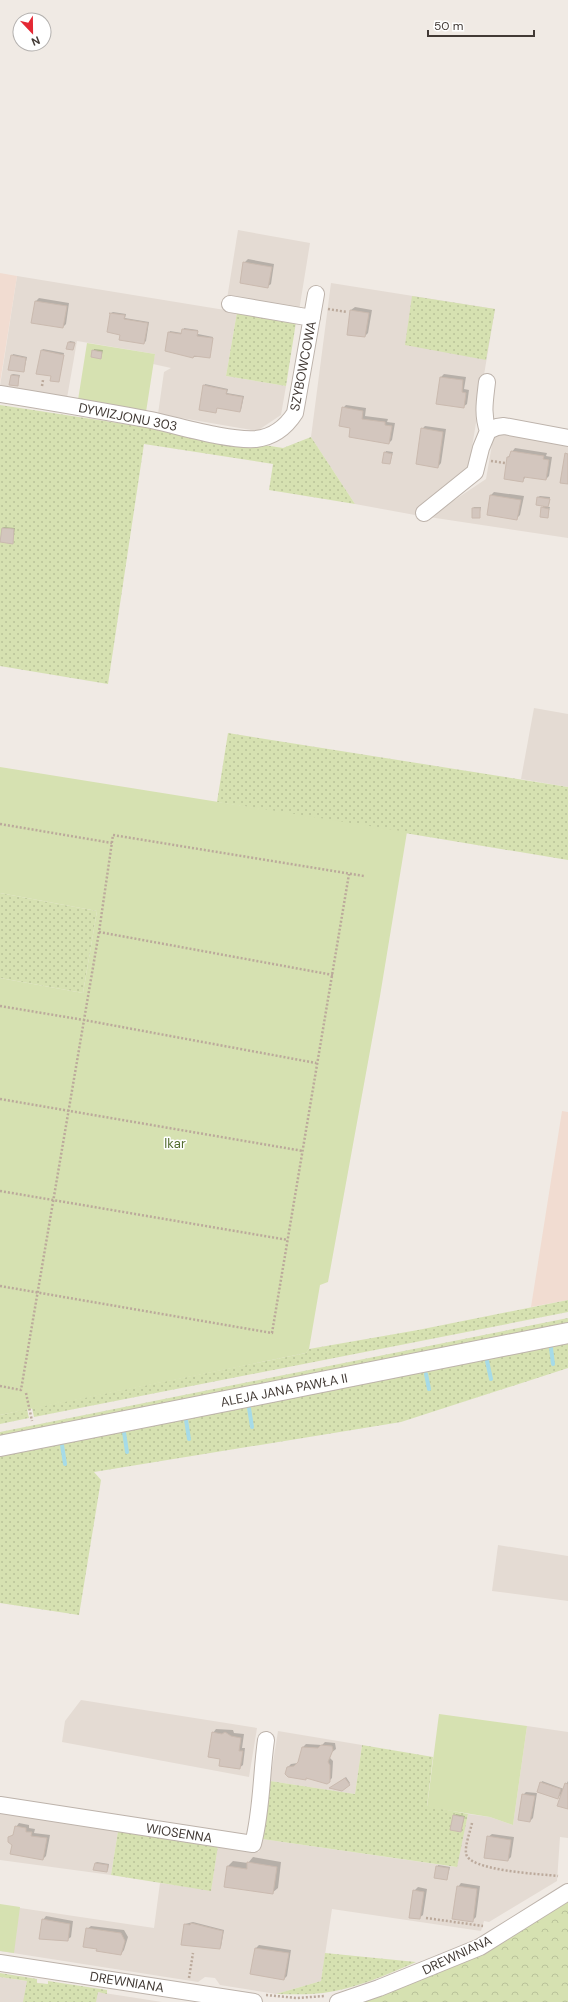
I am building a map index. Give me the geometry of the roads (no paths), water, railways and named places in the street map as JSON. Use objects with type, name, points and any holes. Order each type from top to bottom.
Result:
[{"type":"street","name":"SZYBOWCOWA","points":[[230,304],[314,306],[295,413],[288,425],[268,436],[256,439]]},
{"type":"street","points":[[424,513],[475,472],[481,448],[488,431],[483,410],[487,382]]},
{"type":"street","name":"DYWIZJONU 303","points":[[0,394],[151,420],[224,436],[256,439]]},
{"type":"street","points":[[488,431],[504,426],[568,438]]},
{"type":"street","name":"ALEJA JANA PAWŁA II","points":[[0,1446],[568,1333]]},
{"type":"street","name":"WIOSENNA","points":[[0,1805],[253,1844],[257,1834],[262,1794],[263,1760],[266,1740]]},
{"type":"street","name":"DREWNIANA","points":[[334,1999],[400,1980],[480,1947],[568,1892]]},
{"type":"street","name":"DREWNIANA","points":[[0,1963],[260,1999]]},
{"type":"waterway","points":[[551,1348],[553,1364]]},
{"type":"waterway","points":[[487,1361],[491,1379]]},
{"type":"waterway","points":[[426,1374],[429,1389]]},
{"type":"waterway","points":[[249,1408],[252,1427]]},
{"type":"waterway","points":[[186,1420],[189,1439]]},
{"type":"waterway","points":[[124,1432],[127,1452]]},
{"type":"waterway","points":[[62,1445],[65,1464]]},
{"type":"park label","name":"Ikar","points":[[175,1143]]}]
